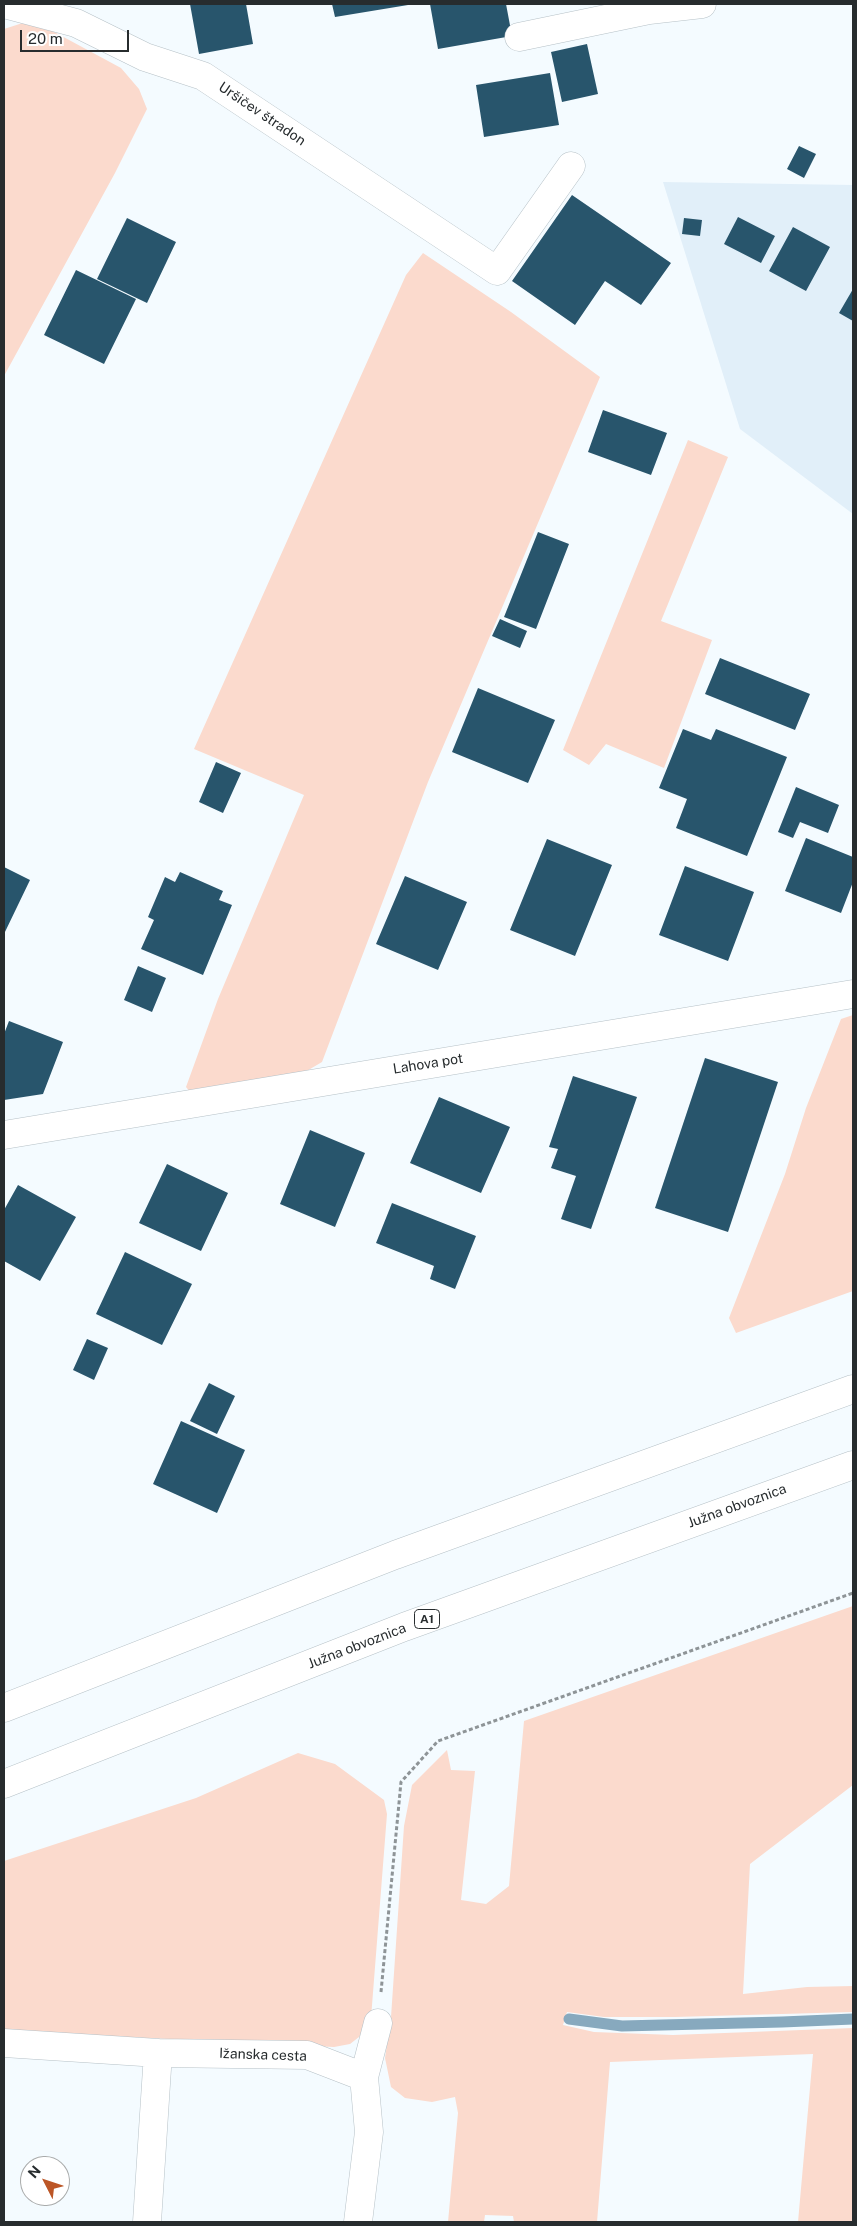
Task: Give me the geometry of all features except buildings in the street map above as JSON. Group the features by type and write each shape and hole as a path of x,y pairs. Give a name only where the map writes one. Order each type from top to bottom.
{"main road":[{"name":"Uršičev štradon","path":"4,4 76,14 145,58 203,76 497,271 571,166"},
{"path":"519,37 648,7 702,4"},
{"name":"Lahova pot","path":"4,1135 853,994"},
{"path":"4,1708 395,1555 853,1389"},
{"name":"Južna obvoznica","path":"4,1784 404,1627 853,1465"},
{"path":"358,2222 369,2132 364,2077 378,2023"},
{"name":"Ižanska cesta","path":"4,2045 158,2053 307,2055 364,2077"},
{"path":"147,2222 158,2053"}],"path":[{"path":"378,2023 401,1782 438,1741 853,1593"}],"shaded area":[{"path":"32,20 121,68 139,89 147,109 115,173 4,376 4,29"},
{"path":"663,182 853,185 853,514 740,429"},
{"path":"423,253 511,312 600,377 428,782 322,1062 305,1072 190,1092 186,1087 218,999 304,795 194,749 406,275"},
{"path":"688,440 728,457 661,621 712,640 664,768 606,744 589,765 563,750"},
{"path":"853,1015 853,1291 736,1333 729,1318 785,1174 806,1108 841,1019"},
{"path":"853,1606 853,1785 750,1864 743,1994 807,1987 853,1986 853,2012 604,2017 567,2012 563,2025 594,2032 673,2035 853,2028 853,2222 798,2222 813,2054 610,2062 597,2222 514,2222 513,2216 485,2215 484,2222 448,2222 458,2113 455,2097 432,2102 405,2098 391,2087 385,2058 391,2017 404,1826 412,1785 447,1750 451,1770 475,1771 461,1900 486,1904 509,1886 524,1721"},
{"path":"298,1753 335,1764 384,1800 387,1814 371,2018 359,2037 350,2044 334,2047 4,2031 4,1861 196,1798"}],"waterway":[{"path":"569,2019 622,2026 853,2019"}]}
